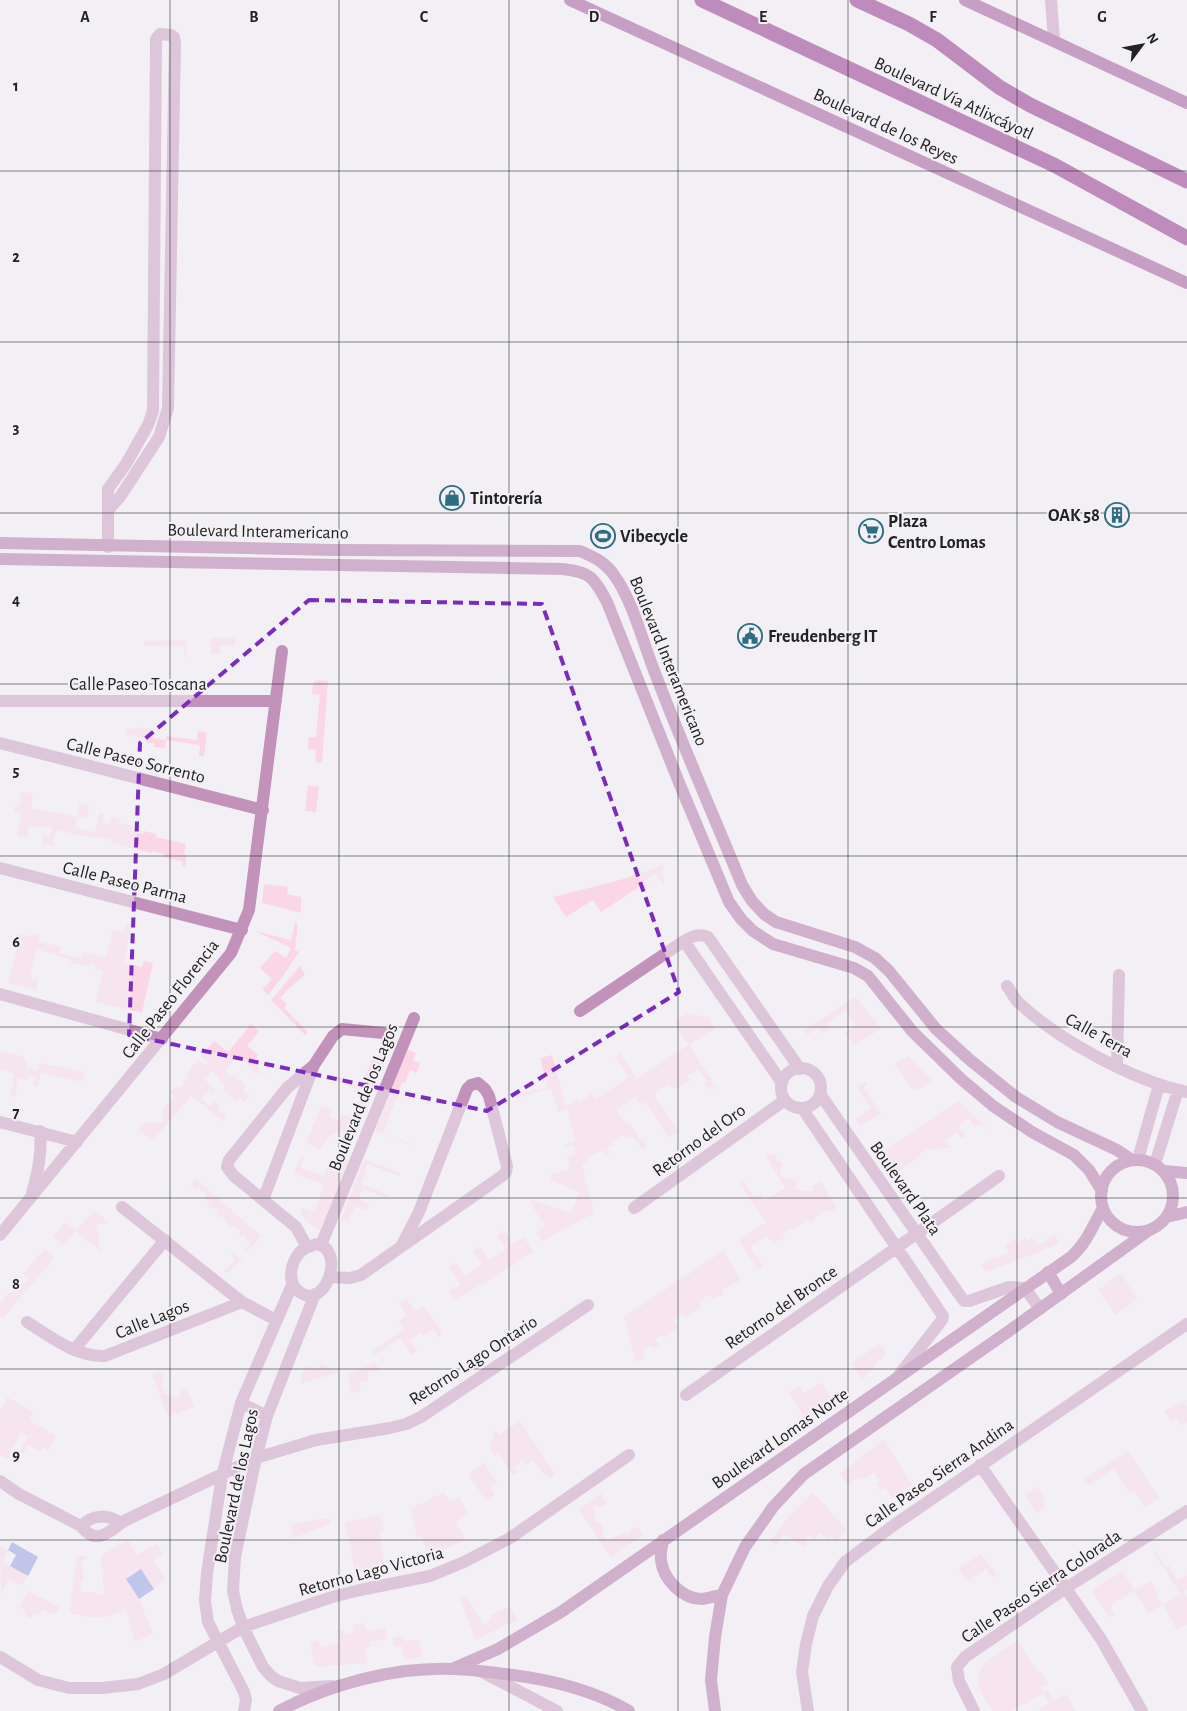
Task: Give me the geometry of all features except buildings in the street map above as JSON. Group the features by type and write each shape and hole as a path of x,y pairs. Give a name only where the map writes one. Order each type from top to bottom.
{"highway":[{"name":"Boulevard Vía Atlixcáyotl","path":"702,0 1054,165 1187,238"},
{"name":"Boulevard Vía Atlixcáyotl","path":"856,0 909,24 937,40 999,87 1030,105 1187,181"}],"main road":[{"name":"Boulevard de los Reyes","path":"570,0 1187,284"},
{"path":"965,0 1187,102"},
{"name":"Boulevard Interamericano","path":"0,543 108,546 580,551 597,558 615,576 630,608 655,674 735,868 752,901 764,914 776,922 855,947 875,958 889,971 936,1029 970,1060 1016,1096 1057,1122 1135,1160"},
{"name":"Boulevard Interamericano","path":"0,559 563,569 579,571 591,577 599,586 607,602 729,902 741,919 753,931 773,944 854,968 868,976 912,1031 960,1078 993,1106 1032,1132 1074,1155 1089,1170 1102,1191"},
{"path":"868,976 875,958"},
{"path":"715,1711 711,1680 715,1637 722,1595 745,1548 773,1507 804,1474 1159,1225 1168,1216 1172,1206 1174,1193 1171,1182 1160,1168 1147,1160 1121,1163 1112,1170 1105,1180 1102,1191 1103,1208 1116,1226 1137,1232 1148,1231"},
{"path":"1160,1168 1187,1173"},
{"name":"Boulevard Lomas Norte","path":"452,1668 498,1648 562,1612 1048,1272 1079,1250 1088,1238 1103,1208"},
{"path":"1168,1216 1187,1212"},
{"path":"1048,1272 1062,1294"},
{"path":"663,1540 661,1560 666,1575 675,1587 691,1597 702,1599 722,1595"},
{"path":"279,1711 336,1686 372,1677 452,1668 532,1677 574,1688 629,1711"}],"street":[{"path":"1051,0 1054,40"},
{"path":"108,510 120,497 159,437 168,408 175,43 171,35 165,34 160,34 156,39 152,415 126,464 108,489 108,510 108,546"},
{"path":"155,224 172,224"},
{"path":"152,415 166,419"},
{"name":"Calle Paseo Florencia","path":"0,1236 231,953 249,910 282,651"},
{"name":"Calle Paseo Toscana","path":"0,701 276,701"},
{"name":"Calle Paseo Sorrento","path":"0,743 263,810"},
{"name":"Calle Paseo Parma","path":"0,868 242,930"},
{"path":"580,1012 684,941 701,934 708,937 800,1069"},
{"path":"684,941 782,1083"},
{"path":"1117,1066 1119,975"},
{"name":"Calle Terra","path":"1007,986 1017,1001 1058,1034 1117,1066 1160,1085 1183,1091"},
{"path":"0,994 162,1039"},
{"name":"Boulevard de los Lagos","path":"321,1245 414,1018"},
{"path":"263,1200 314,1065 337,1032 342,1029 383,1033"},
{"path":"307,1247 296,1227 234,1176 227,1167 229,1160 287,1088 314,1065"},
{"path":"800,1069 806,1069 816,1076 820,1082 820,1094 816,1101 810,1106 802,1108 790,1105 781,1092 782,1083 786,1076 792,1070 800,1069"},
{"path":"330,1277 357,1277 401,1247 506,1172 507,1166 489,1096 485,1088 478,1083 467,1089 418,1212 401,1247"},
{"path":"1135,1160 1160,1085"},
{"path":"1160,1168 1183,1091"},
{"name":"Boulevard Plata","path":"820,1094 964,1301 1009,1287 1025,1288"},
{"name":"Retorno del Oro","path":"634,1208 785,1100"},
{"path":"802,1108 943,1316 942,1320 897,1378"},
{"path":"0,1122 77,1142"},
{"path":"31,1198 40,1164 40,1131"},
{"name":"Retorno del Bronce","path":"686,1395 999,1176"},
{"path":"122,1207 242,1302 276,1320"},
{"name":"Calle Lagos","path":"74,1350 165,1240"},
{"path":"244,1711 246,1700 244,1692 208,1622 205,1601 207,1573 222,1476 241,1403 292,1285 292,1266 300,1251 317,1244 321,1245 331,1259 330,1277 323,1289 308,1296 302,1294 292,1285"},
{"path":"1025,1288 1040,1309"},
{"name":"Boulevard de los Lagos","path":"315,1294 267,1416 235,1557 233,1591 243,1628 263,1667 271,1676 290,1686 308,1688 336,1686"},
{"name":"Calle Lagos","path":"26,1322 74,1350 97,1356 105,1356 242,1302"},
{"name":"Retorno Lago Ontario","path":"81,1526 85,1532 94,1536 102,1536 111,1532 121,1523 256,1458 316,1440 406,1424 421,1418 588,1305"},
{"name":"Calle Paseo Sierra Andina","path":"808,1711 802,1672 806,1644 814,1616 833,1578 845,1562 894,1524 1187,1324"},
{"path":"241,1403 267,1416"},
{"name":"Retorno Lago Victoria","path":"0,1657 38,1680 69,1688 102,1688 138,1684 164,1674 243,1628 332,1597 430,1576 464,1562 510,1538 629,1455"},
{"path":"980,1465 1101,1638 1142,1711"},
{"path":"0,1481 19,1494 81,1526 88,1519 97,1516 114,1519 121,1523"},
{"name":"Calle Paseo Sierra Colorada","path":"974,1711 959,1681 958,1667 965,1657 1066,1588 1187,1511"},
{"path":"482,1672 557,1711"}],"highlighted area":[{"path":"309,600 542,604 679,992 487,1111 129,1035 140,743"}],"shaded area":[{"path":"211,638 235,638 235,646 220,646 220,654 211,654"},
{"path":"186,640 186,657 184,657 184,646 144,646 144,641"},
{"path":"318,680 328,681 322,763 315,762 316,750 308,749 309,737 316,737 320,695 312,694 313,683"},
{"path":"137,727 154,729 152,738 166,740 165,748 154,747 154,743 146,742 146,738 125,735 126,728 137,729"},
{"path":"198,731 207,733 204,756 199,756 200,745 166,740 166,736 197,740"},
{"path":"308,785 319,787 316,812 305,811"},
{"path":"21,792 33,793 31,808 77,817 75,828 95,832 99,813 104,814 103,823 109,824 111,817 120,819 119,823 133,826 132,832 143,834 144,831 156,834 156,837 186,844 184,854 187,855 185,867 182,866 183,862 163,857 164,854 152,851 151,853 111,843 112,840 98,836 97,839 56,830 53,846 42,844 43,836 50,837 52,827 46,826 45,828 29,825 27,838 17,836 21,813 14,812 15,807 19,807"},
{"path":"79,804 89,805 87,819 77,817"},
{"path":"664,865 662,877 664,877 664,887 655,874 645,881 649,888 645,891 641,886 601,912 593,900 566,917 553,897 620,880"},
{"path":"264,884 288,887 287,894 301,897 301,913 262,903"},
{"path":"126,923 132,924 124,963 142,967 144,961 153,963 142,1013 96,1002 103,971 95,969 95,965 70,963 71,960 37,949 30,978 38,980 36,990 8,983 18,943 16,942 17,934 31,937 32,934 39,935 38,941 61,947 59,953 81,959 83,952 106,957 113,929 123,932"},
{"path":"295,923 298,924 295,950 299,952 268,995 262,989 272,979 260,968 275,951 286,958 291,948 255,931 291,940"},
{"path":"300,966 305,975 280,998 287,1004 284,1008 308,1032 305,1035 271,1000"},
{"path":"855,997 882,1028 854,1046 845,1033 855,1026 846,1011 827,1024 829,1029 823,1033 819,1028 807,1035 804,1030"},
{"path":"687,1013 708,1017 715,1029 689,1045 717,1088 714,1089 713,1086 707,1089 704,1083 707,1081 698,1069 687,1076 690,1080 673,1090 669,1084 654,1094 679,1133 668,1137 646,1102 640,1105 635,1097 617,1110 626,1124 629,1122 640,1140 643,1139 647,1147 642,1149 632,1136 626,1139 623,1135 612,1141 614,1145 608,1148 610,1154 606,1155 603,1150 587,1157 588,1163 582,1165 594,1213 542,1241 536,1232 545,1226 531,1204 531,1199 571,1213 579,1192 550,1180 551,1175 570,1169 567,1157 576,1154 573,1145 565,1147 564,1145 575,1141 567,1110 558,1112 551,1088 518,1098 517,1095 548,1087 540,1058 552,1055 566,1106 577,1099 580,1102 592,1093 596,1099 629,1077 615,1057 620,1053 637,1079 688,1045 674,1022"},
{"path":"251,1024 259,1031 247,1046 258,1055 253,1062 259,1067 258,1070 267,1077 257,1071 255,1073 247,1066 248,1064 237,1056 225,1072 231,1077 233,1075 247,1086 243,1090 250,1096 245,1102 240,1098 237,1101 222,1089 225,1086 218,1080 220,1077 212,1071 205,1080 215,1090 213,1092 209,1090 201,1099 210,1106 215,1101 220,1105 217,1109 227,1117 223,1121 191,1096 152,1141 138,1129 143,1123 164,1122 161,1112 175,1096 170,1093 176,1086 180,1088 189,1077 186,1074 198,1060 206,1066 209,1062 201,1056 214,1041 228,1052"},
{"path":"407,1049 416,1053 413,1060 420,1063 416,1073 410,1070 405,1083 402,1083 383,1133 412,1146 375,1131"},
{"path":"0,1051 25,1057 27,1060 26,1068 38,1071 40,1063 85,1072 82,1082 41,1073 38,1087 33,1086 35,1078 28,1076 27,1080 19,1078 15,1097 10,1096 15,1074 4,1069 0,1071"},
{"path":"385,1056 348,1147 334,1141 345,1138 343,1131 329,1137 321,1150 306,1143 321,1106 332,1110 330,1117 339,1121 342,1114 352,1118 363,1091 332,1079 332,1075 362,1086 372,1060"},
{"path":"908,1056 933,1080 914,1092 895,1064"},
{"path":"866,1081 868,1085 864,1088 881,1114 860,1126 855,1119 871,1108 857,1087"},
{"path":"958,1101 990,1130 980,1124 975,1127 969,1119 958,1126 966,1137 962,1139 957,1133 945,1140 951,1148 930,1148 919,1155 920,1157 895,1173 881,1153"},
{"path":"766,1153 777,1155 776,1161 782,1162 780,1177 797,1180 796,1190 813,1191 814,1185 820,1181 837,1208 830,1212 827,1209 810,1223 808,1219 792,1230 790,1228 783,1233 785,1237 773,1244 767,1236 750,1246 763,1266 758,1270 739,1240 766,1222 739,1184 744,1181 754,1197 760,1194 765,1200 785,1188"},
{"path":"301,1155 304,1157 300,1167 324,1177 328,1166 333,1167 337,1156 348,1160 323,1227 319,1231 300,1215 302,1208 314,1212 324,1185 294,1173"},
{"path":"364,1159 400,1173 399,1176 368,1164 361,1184 389,1195 388,1198 363,1189 359,1199 369,1204 367,1211 355,1206 348,1222 341,1220"},
{"path":"196,1179 261,1236 246,1254 244,1249 251,1245 243,1235 239,1237 241,1230 234,1226 231,1228 221,1216 217,1217 219,1211 212,1207 207,1207 210,1204 204,1197 207,1195 199,1188 196,1190 191,1185"},
{"path":"94,1210 110,1223 96,1224 101,1252 76,1231"},
{"path":"66,1222 76,1231 64,1246 53,1237"},
{"path":"504,1231 512,1244 524,1237 533,1252 455,1301 449,1292 460,1284 449,1267 456,1263 465,1276 482,1265 473,1251 480,1247 488,1260 506,1250 497,1236"},
{"path":"1055,1235 1060,1243 1057,1245 986,1272 981,1265 1008,1252 1005,1245 1014,1239 1017,1243 1025,1237 1027,1241 1032,1237 1038,1245"},
{"path":"45,1249 55,1257 3,1318 0,1316 0,1303 10,1291 12,1293 16,1288 19,1290 29,1278 23,1273"},
{"path":"723,1251 741,1280 722,1290 724,1293 714,1300 710,1294 699,1302 701,1307 685,1317 682,1313 673,1319 678,1328 664,1337 662,1335 655,1339 659,1346 655,1348 650,1345 644,1350 644,1358 636,1363 624,1317"},
{"path":"234,1253 239,1258 245,1255 228,1274 224,1271 235,1260 231,1255"},
{"path":"1121,1273 1137,1298 1116,1315 1098,1290"},
{"path":"406,1298 415,1311 424,1306 444,1334 439,1337 433,1329 423,1336 420,1333 410,1340 417,1351 411,1355 400,1338 374,1356 373,1351 404,1329 399,1321 407,1315 399,1303"},
{"path":"880,1344 886,1353 862,1380 851,1363"},
{"path":"375,1363 380,1370 367,1373 368,1380 359,1382 361,1392 351,1393 348,1374"},
{"path":"320,1364 338,1371 338,1373 300,1383 305,1366 318,1369"},
{"path":"159,1371 161,1374 164,1372 165,1374 161,1385 165,1394 180,1398 181,1390 186,1388 195,1407 168,1417 152,1375"},
{"path":"821,1382 833,1401 805,1419 789,1392 799,1386 804,1393"},
{"path":"7,1397 33,1412 29,1420 56,1436 48,1451 43,1448 40,1452 28,1445 23,1454 19,1452 28,1436 21,1432 8,1459 0,1455 0,1412"},
{"path":"1184,1401 1187,1407 1187,1422 1182,1426 1176,1418 1171,1421 1164,1411"},
{"path":"520,1421 555,1474 549,1479 533,1460 526,1465 523,1460 514,1467 518,1473 514,1476 499,1453 494,1456 490,1449 495,1430 499,1435"},
{"path":"885,1440 912,1485 892,1498 885,1488 880,1490 876,1484 880,1481 874,1473 862,1480 860,1477 848,1485 840,1474 881,1441"},
{"path":"1128,1451 1159,1498 1145,1507 1135,1491 1130,1494 1113,1469 1087,1486 1083,1480"},
{"path":"484,1463 497,1482 490,1487 495,1495 486,1501 468,1474"},
{"path":"1038,1487 1045,1499 1042,1501 1046,1507 1036,1513 1025,1495"},
{"path":"444,1492 450,1502 459,1497 468,1514 456,1522 466,1540 428,1557 422,1536 417,1537 410,1509"},
{"path":"813,1492 847,1530 837,1541 830,1535 828,1539 820,1533 814,1539 809,1535 804,1541 808,1544 806,1548 785,1534 776,1545 770,1541 791,1514"},
{"path":"601,1493 607,1504 601,1507 595,1506 594,1521 599,1522 604,1530 601,1532 607,1541 624,1532 629,1535 630,1530 637,1526 643,1535 611,1557 579,1509"},
{"path":"380,1515 384,1530 380,1531 384,1565 355,1571 345,1522"},
{"path":"330,1518 331,1524 293,1538 291,1524"},
{"path":"128,1540 137,1555 157,1544 163,1554 154,1560 165,1579 154,1589 141,1569 126,1579 139,1599 153,1634 134,1642 126,1608 112,1615 99,1618 69,1613 77,1557 88,1556 81,1564 84,1579 80,1583 82,1592 96,1592 96,1595 104,1594 101,1555"},
{"path":"0,1545 8,1550 2,1562 28,1576 21,1586 9,1579 1,1594"},
{"path":"1156,1551 1166,1567 1169,1565 1177,1580 1187,1575 1187,1590 1184,1592 1187,1597 1187,1625 1177,1630 1163,1605 1148,1613 1134,1591 1110,1606 1115,1615 1110,1618 1094,1594 1096,1587 1122,1570 1134,1590 1151,1581 1158,1594 1156,1596 1162,1605 1180,1594 1154,1553"},
{"path":"981,1554 997,1574 992,1577 986,1569 967,1582 958,1569"},
{"path":"28,1591 60,1607 54,1615 43,1609 41,1613 34,1614 30,1619 25,1616 27,1612 19,1607"},
{"path":"466,1596 484,1626 491,1620 490,1616 509,1606 517,1620 475,1640 460,1599"},
{"path":"364,1623 366,1631 385,1628 387,1639 370,1642 370,1647 365,1648 367,1663 315,1667 310,1642 318,1640 321,1647 340,1642 337,1630 343,1629 346,1635 354,1632 353,1625"},
{"path":"404,1636 405,1640 418,1640 418,1638 423,1656 404,1660 402,1646 394,1646 393,1638"},
{"path":"1018,1641 1038,1673 1041,1672 1048,1683 1041,1688 1043,1692 1048,1690 1054,1700 1066,1694 1076,1711 1041,1711 1039,1709 1049,1703 1043,1693 1012,1711 992,1711 979,1687 980,1671 989,1659"}],"water":[{"path":"12,1542 38,1557 28,1576 10,1566 16,1555 8,1550"},
{"path":"141,1569 154,1589 139,1599 126,1579"}],"place":[{"name":"Tintorería","path":"452,498"},
{"name":"OAK 58","path":"1117,515"},
{"name":"Plaza Centro Lomas","path":"871,531"},
{"name":"Vibecycle","path":"603,536"},
{"name":"Freudenberg IT","path":"750,636"}]}
